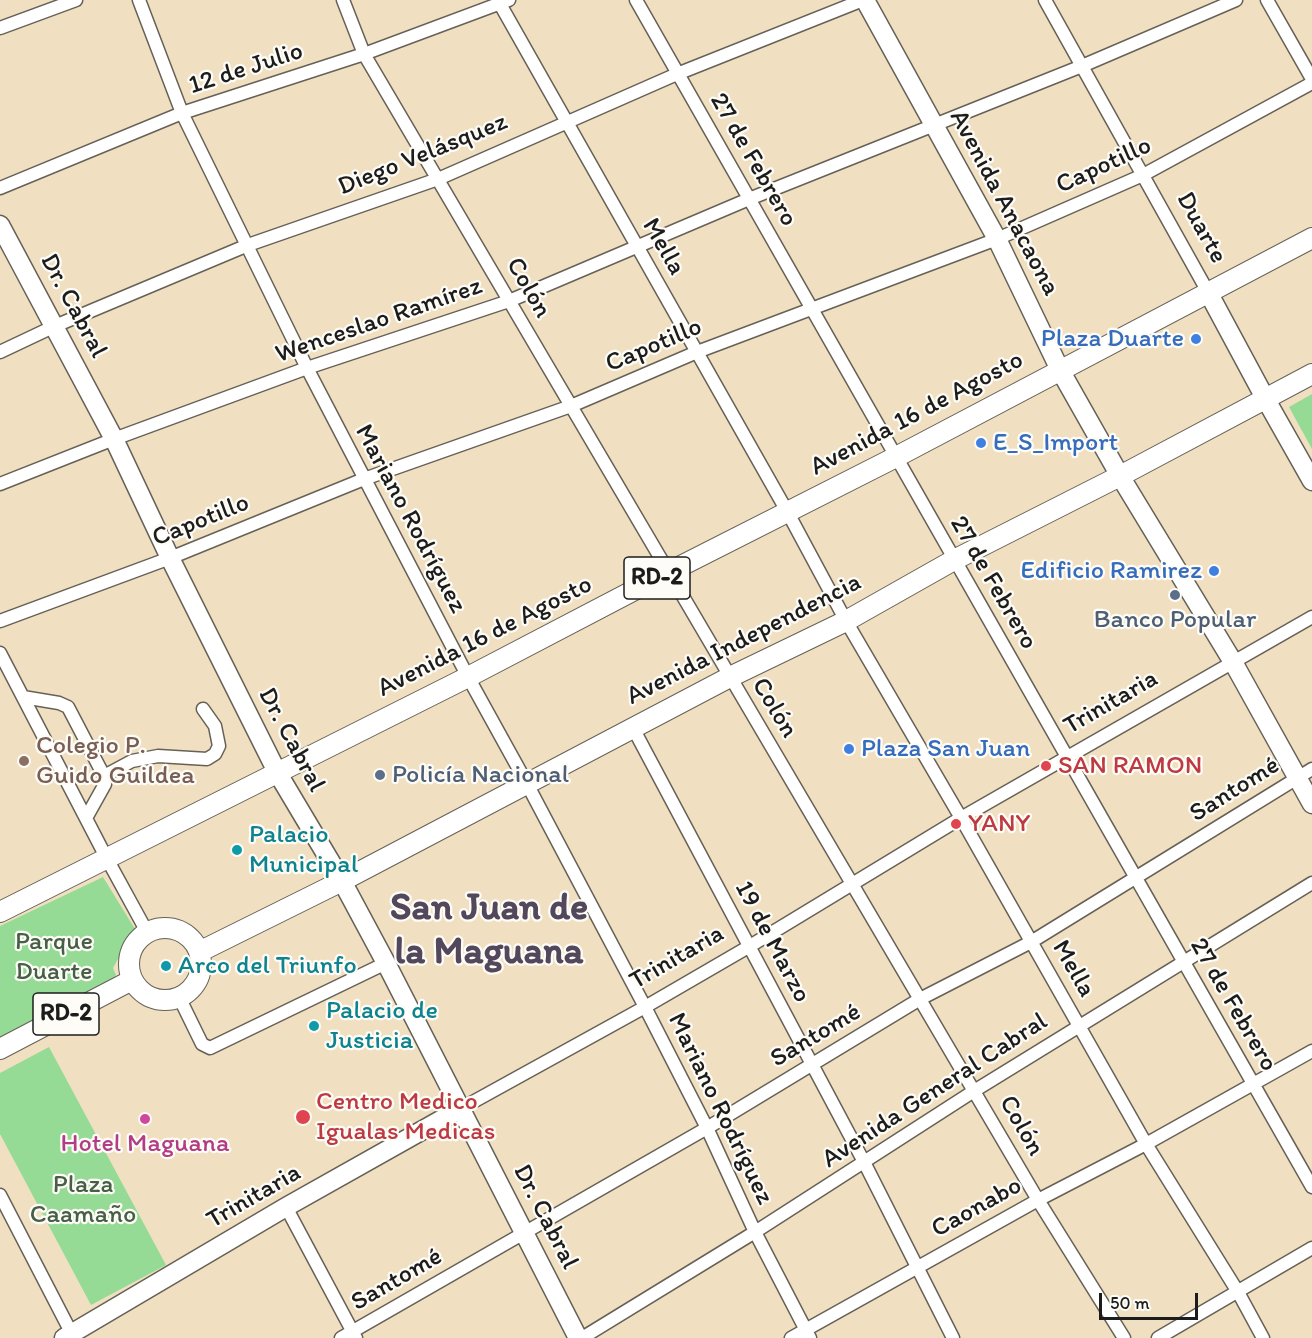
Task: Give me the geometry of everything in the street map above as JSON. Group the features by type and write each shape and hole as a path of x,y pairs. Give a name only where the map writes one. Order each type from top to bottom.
{"main road":[{"name":"Avenida 16 de Agosto","path":"0,912 788,513 1312,238"},
{"name":"Avenida Independencia","path":"199,952 342,881 526,782 730,677 846,621 954,560 1120,476 1312,374"},
{"path":"147,932 159,927 184,932 199,952 200,973 195,983 179,997"},
{"name":"RD-2","path":"147,932 132,948 128,970 132,980 147,996 168,1000 179,997"},
{"name":"RD-2","path":"0,1049 132,980"}],"street":[{"path":"0,28 76,0"},
{"name":"Mariano Rodríguez","path":"138,0 182,113 307,368 468,677 645,1006 707,1128 755,1232 808,1334"},
{"name":"Colón","path":"343,0 364,54 1038,1200 1124,1338"},
{"name":"27 de Febrero","path":"636,0 1312,1188"},
{"name":"Diego Velásquez","path":"0,352 55,326 248,245 438,179 677,74 864,0"},
{"name":"Avenida Anacaona","path":"864,0 998,238 1060,370 1120,476 1233,662 1305,774 1312,804"},
{"name":"Duarte","path":"1045,0 1312,481"},
{"name":"Wenceslao Ramírez","path":"0,484 114,439 307,368 509,301 749,199 1082,66 1236,0"},
{"path":"1267,0 1312,81"},
{"name":"12 de Julio","path":"0,188 182,113 364,54 504,2"},
{"name":"Mella","path":"504,2 566,121 788,513 846,621 1146,1144 1238,1292 1263,1338"},
{"name":"Capotillo","path":"0,621 170,558 364,479 571,406 697,352 998,238 1143,175 1312,81"},
{"name":"Dr. Cabral","path":"0,225 114,439 170,558 277,772 342,881 386,963 580,1338"},
{"name":"Trinitaria","path":"70,1336 286,1207 750,946 961,818 1312,617"},
{"path":"0,653 147,932"},
{"path":"23,697 59,703 68,707 104,776 105,784 86,818"},
{"path":"104,776 132,761 158,756 207,759 215,754 219,746 215,726 203,709"},
{"name":"19 de Marzo","path":"633,728 864,1162 953,1338"},
{"name":"Santomé","path":"350,1336 524,1232 707,1128 920,999 1031,942 1305,774"},
{"name":"Avenida General Cabral","path":"580,1338 755,1232 974,1091 1312,883"},
{"path":"179,997 202,1044 210,1048 386,963"},
{"name":"Caonabo","path":"791,1338 808,1334 917,1267 1146,1144 1312,1051"},
{"path":"0,1195 70,1336"},
{"path":"286,1207 350,1336"},
{"path":"1158,1338 1312,1248"}],"green space":[{"path":"1312,394 1312,449 1289,407"},
{"name":"Parque Duarte","path":"103,877 135,929 113,968 116,975 105,989 0,1042 0,926"},
{"name":"Plaza Caamaño","path":"49,1047 166,1265 91,1305 0,1134 0,1073"}],"place":[{"name":"Plaza Duarte","path":"1196,339"},
{"name":"E_S_Import","path":"981,443"},
{"name":"Edificio Ramirez","path":"1214,571"},
{"name":"Banco Popular","path":"1175,595"},
{"name":"Plaza San Juan","path":"849,749"},
{"name":"Colegio P. Guido Guildea","path":"24,761"},
{"name":"SAN RAMON","path":"1046,766"},
{"name":"Policía Nacional","path":"380,775"},
{"name":"YANY","path":"956,824"},
{"name":"Palacio Municipal","path":"237,850"},
{"name":"Arco del Triunfo","path":"166,966"},
{"name":"Palacio de Justicia","path":"314,1026"},
{"name":"Centro Medico Igualas Medicas","path":"303,1117"},
{"name":"Hotel Maguana","path":"145,1119"}],"district":[{"name":"San Juan de la Maguana","path":"489,931"}]}
